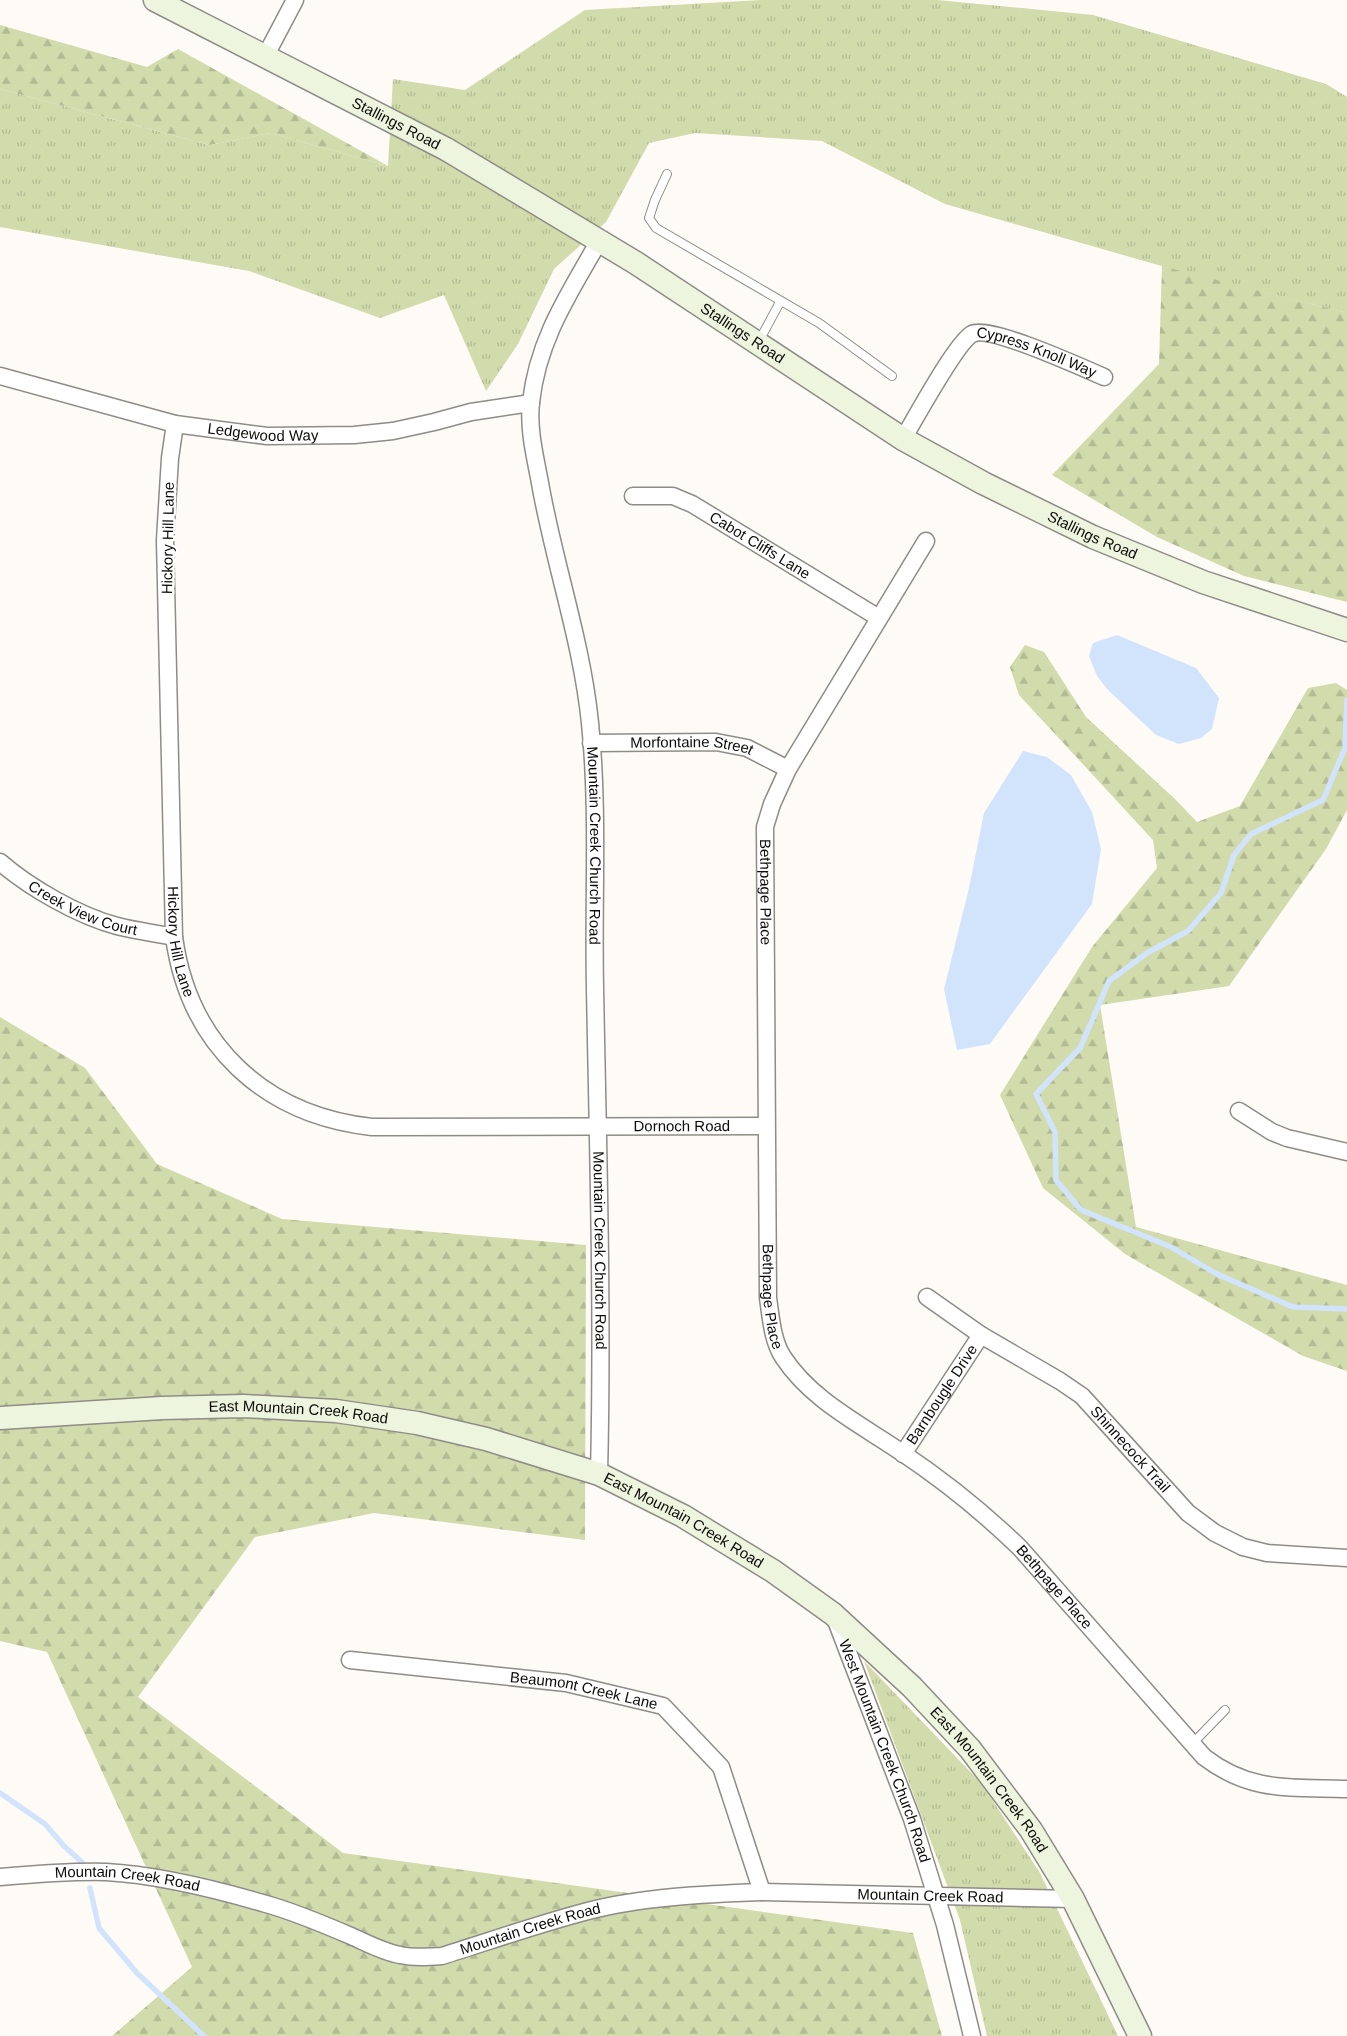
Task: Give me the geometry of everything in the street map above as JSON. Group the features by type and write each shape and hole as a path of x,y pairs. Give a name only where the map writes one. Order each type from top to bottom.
{"main road":[{"name":"Stallings Road","path":"155,0 446,148 636,262 903,439 983,483 1093,537 1203,582 1347,630"},
{"name":"East Mountain Creek Road","path":"0,1418 162,1408 244,1406 336,1411 417,1423 486,1439 599,1474 683,1516 773,1571 833,1614 912,1687 970,1749 1031,1830 1073,1899 1140,2036"}],"street":[{"path":"266,55 295,0"},
{"name":"Mountain Creek Church Road","path":"599,241 551,326 538,362 531,403 531,434 542,496 586,691 594,786 601,1397 599,1474"},
{"name":"Cypress Knoll Way","path":"903,439 959,347 974,334 982,332 1000,336 1104,377"},
{"name":"Ledgewood Way","path":"0,376 175,424 267,436 354,435 393,431 471,412 531,403"},
{"name":"Hickory Hill Lane","path":"175,424 170,458 165,540 174,937 184,984 205,1029 220,1050 257,1086 279,1100 302,1111 352,1125 372,1128 597,1127"},
{"name":"Cabot Cliffs Lane","path":"633,496 673,496 692,504 879,618"},
{"name":"Bethpage Place","path":"926,541 788,769 772,804 765,827 768,1298 772,1328 782,1356 814,1394 903,1454 998,1527 1020,1548 1204,1758 1221,1770 1239,1779 1266,1786 1347,1789"},
{"name":"Morfontaine Street","path":"591,744 716,742 747,748 788,769"},
{"name":"Creek View Court","path":"0,862 14,874 47,895 116,926 174,937"},
{"path":"1240,1110 1272,1132 1287,1138 1347,1152"},
{"name":"Dornoch Road","path":"597,1127 766,1126"},
{"name":"Shinnecock Trail","path":"927,1297 980,1335 1060,1380 1082,1396 1188,1513 1215,1533 1243,1547 1267,1553 1347,1558"},
{"name":"Barnbougle Drive","path":"903,1454 980,1335"},
{"name":"West Mountain Creek Church Road","path":"833,1614 912,1820 945,1925 972,2036"},
{"name":"Beaumont Creek Lane","path":"350,1660 566,1683 663,1706 722,1767 762,1892"},
{"name":"Mountain Creek Road","path":"0,1877 71,1872 108,1872 208,1888 267,1904 401,1956 420,1958 442,1956 588,1911 618,1905 718,1894 762,1892 1073,1899"}],"lane":[{"path":"667,174 649,218 656,228 818,323 892,376"},
{"path":"758,343 780,302"},
{"path":"1191,1745 1225,1710"}],"green space":[{"path":"761,0 937,0 1093,15 1326,84 1347,97 1347,313 1186,273 945,204 822,141 695,133 649,143 606,222 554,269 518,344 486,391 444,295 380,318 249,271 0,227 0,89 209,145 271,133 388,166 393,79 465,90 585,10"},
{"path":"0,25 147,67 178,49 388,166 271,133 209,145 0,89"},
{"path":"1162,266 1347,313 1347,602 1244,576 1157,537 1052,475 1159,364"},
{"path":"1025,645 1044,652 1086,717 1176,800 1197,822 1240,806 1308,688 1336,683 1347,690 1347,810 1326,849 1229,986 1100,1005 1136,1227 1347,1285 1347,1371 1303,1356 1125,1254 1043,1188 1000,1095 1092,947 1157,868 1153,840 1019,695 1010,667"},
{"path":"0,1017 85,1068 157,1164 282,1219 586,1245 585,1540 374,1513 255,1537 138,1697 343,1853 913,1933 942,2036 112,2036 192,1967 47,1652 0,1641"},
{"path":"864,1661 982,1784 1040,1873 1118,2036 987,2036 960,1920"}],"water":[{"path":"1117,635 1196,668 1219,698 1212,729 1201,738 1179,744 1156,735 1107,689 1097,676 1089,656 1093,643"},
{"path":"1023,751 1047,757 1071,775 1092,812 1101,849 1092,904 990,1044 957,1050 944,989 969,888 984,813"}],"waterway":[{"path":"1347,700 1345,748 1323,800 1251,834 1234,855 1221,893 1188,931 1147,953 1109,981 1080,1048 1036,1094 1055,1132 1056,1180 1081,1210 1171,1247 1217,1274 1293,1307 1347,1309"},
{"path":"0,1793 45,1824 64,1846 85,1865"},
{"path":"90,1888 99,1928 137,1973 204,2036"}]}
